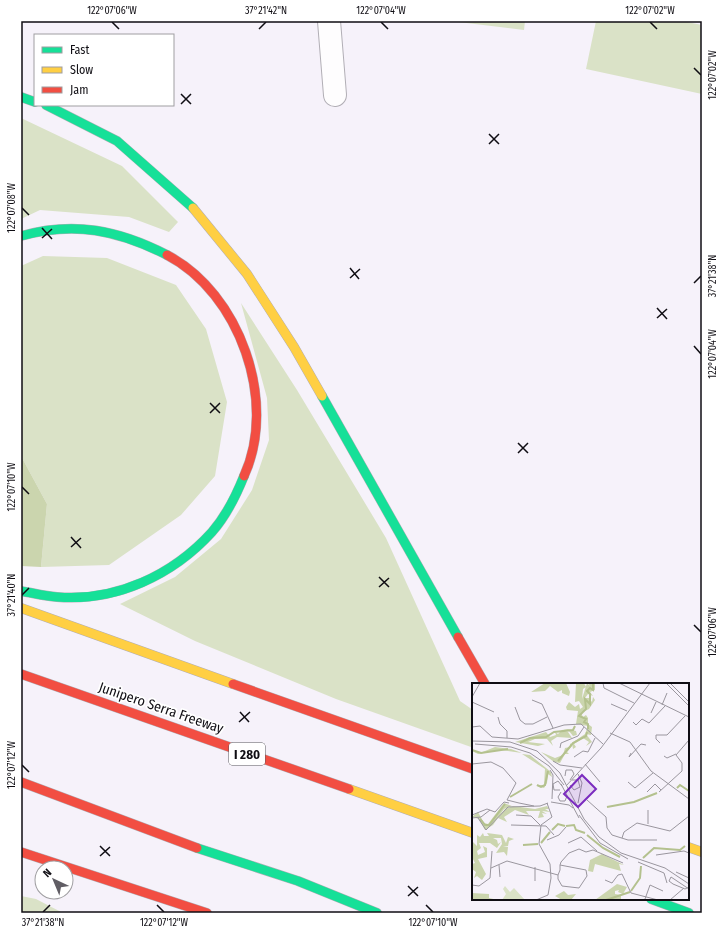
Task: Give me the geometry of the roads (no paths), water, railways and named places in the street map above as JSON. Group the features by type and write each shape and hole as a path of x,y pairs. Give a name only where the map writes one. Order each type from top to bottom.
{"highway":[{"path":"21,97 34,102"},
{"path":"48,106 117,141 191,206 242,268 294,347 484,683"},
{"path":"21,236 35,232 69,228 101,230 129,237 155,248 180,263 200,280 219,300 235,325 246,351 253,379 256,410 255,439 249,468 235,500 217,527 196,550 170,569 142,584 112,594 81,598 55,597 21,592"},
{"path":"21,608 472,769"},
{"name":"Junipero Serra Freeway","path":"21,674 472,833"},
{"path":"21,782 195,847 298,881 377,913"},
{"path":"689,847 702,852"},
{"path":"21,852 207,913"},
{"path":"34,856 43,860"},
{"path":"74,873 131,898"},
{"path":"654,900 689,913"}],"street":[{"path":"329,21 335,95"}]}
